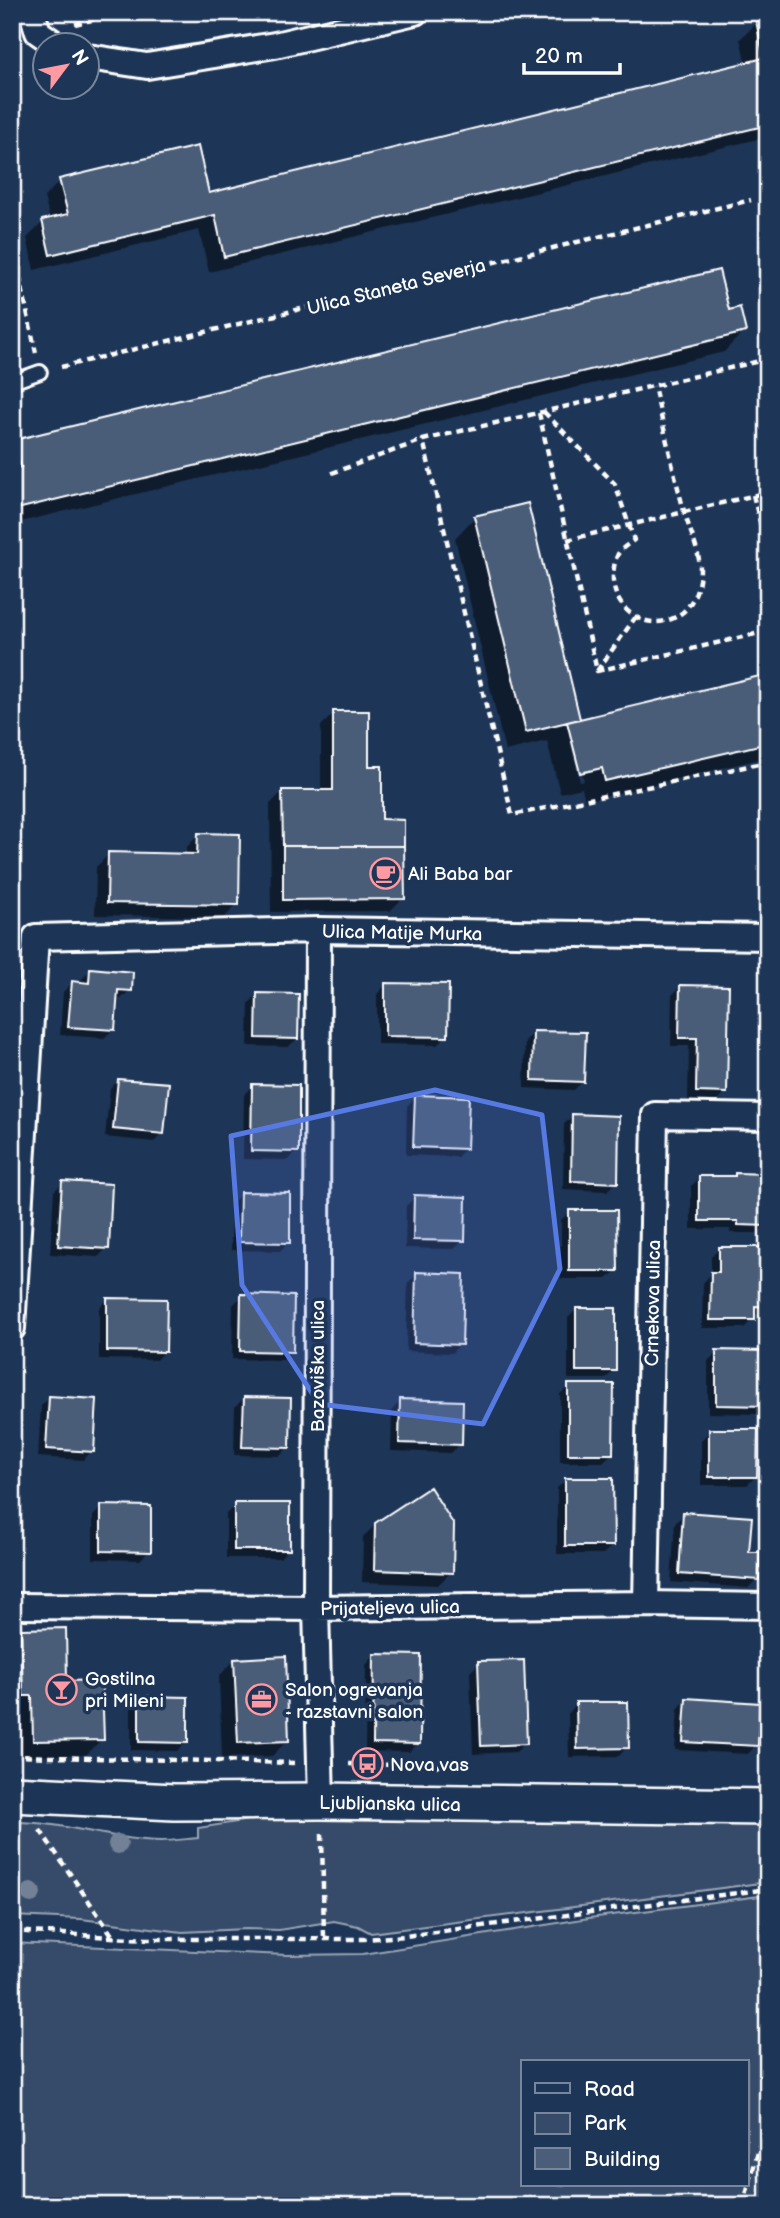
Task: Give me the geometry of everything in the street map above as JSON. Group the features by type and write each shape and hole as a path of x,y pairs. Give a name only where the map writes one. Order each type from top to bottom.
{"street":[{"path":"32,12 38,32"},
{"path":"102,59 147,66 275,45 415,12"},
{"name":"Ulica Matije Murka","path":"12,1328 36,937 318,930 768,937"},
{"name":"Bazoviška ulica","path":"318,930 316,1608 321,1801"},
{"name":"Crnekova ulica","path":"646,1604 655,1115 768,1117"},
{"name":"Prijateljeva ulica","path":"12,1606 768,1606"},
{"name":"Ljubljanska ulica","path":"12,1794 174,1802 321,1801 768,1807"}],"lane":[{"path":"12,382 40,372"}],"path":[{"name":"Ulica Staneta Severja","path":"40,372 751,200"},
{"path":"12,241 40,372"},
{"path":"332,473 423,440 768,359"},
{"path":"542,412 615,484 634,540 620,551 614,565 612,585 619,603 635,618 646,622 663,621 681,613 693,601 700,565 684,512 654,386"},
{"path":"542,412 597,671"},
{"path":"423,440 512,815 768,762"},
{"path":"568,540 768,492"},
{"path":"753,495 768,553"},
{"path":"597,671 635,618"},
{"path":"597,671 768,631"},
{"path":"12,654 20,654"},
{"path":"12,1756 450,1766"},
{"path":"321,1801 324,1938"},
{"path":"33,1821 113,1936"},
{"path":"12,1931 146,1939 364,1939 768,1889"},
{"path":"743,2206 768,2116"}],"highlighted area":[{"path":"435,1090 542,1115 560,1269 483,1424 319,1404 242,1285 231,1136"}],"green space":[{"path":"282,1815 768,1823 768,1882 371,1933 358,1926 334,1921 279,1930 182,1932 81,1919 12,1916 12,1822 49,1824 141,1840 165,1841 198,1838 198,1828"},
{"path":"768,1895 768,2206 12,2206 12,1943 287,1955 363,1954 589,1918"}],"building":[{"path":"768,18 768,125 224,257 215,215 50,255 42,220 68,214 59,179 198,146 209,193 764,58 756,21"},
{"path":"719,270 729,310 740,307 746,332 13,510 12,469 21,467 14,440"},
{"path":"528,503 580,719 526,732 474,516"},
{"path":"768,674 768,743 605,781 602,768 580,773 567,722"},
{"path":"333,711 369,711 369,766 382,766 382,819 404,820 404,846 283,846 282,790 333,790"},
{"path":"198,833 240,834 239,905 107,903 108,852 197,854"},
{"path":"283,846 404,846 405,899 283,900"},
{"path":"90,968 133,972 132,991 118,990 115,1030 68,1027 72,981 89,983"},
{"path":"385,983 449,984 448,1037 385,1036"},
{"path":"680,985 729,986 727,1093 696,1092 697,1038 679,1038"},
{"path":"257,993 299,994 298,1039 256,1038"},
{"path":"533,1031 586,1032 584,1082 532,1080"},
{"path":"118,1079 169,1083 164,1134 113,1129"},
{"path":"252,1084 299,1085 299,1152 251,1151"},
{"path":"415,1095 469,1097 467,1149 413,1147"},
{"path":"572,1114 619,1116 618,1183 571,1181"},
{"path":"735,1173 768,1174 768,1226 738,1225 738,1221 699,1221 699,1176 735,1176"},
{"path":"62,1181 112,1184 109,1249 58,1246"},
{"path":"240,1192 290,1193 290,1243 239,1242"},
{"path":"414,1195 466,1197 465,1241 413,1240"},
{"path":"569,1210 617,1210 618,1271 569,1271"},
{"path":"719,1247 768,1247 768,1307 755,1306 755,1320 710,1320 711,1272 719,1272"},
{"path":"416,1272 464,1274 462,1345 414,1343"},
{"path":"241,1294 294,1296 293,1352 240,1351"},
{"path":"107,1298 167,1299 166,1352 107,1351"},
{"path":"576,1308 616,1308 616,1371 576,1371"},
{"path":"716,1350 768,1351 768,1406 716,1405"},
{"path":"568,1384 614,1384 613,1454 568,1454"},
{"path":"49,1396 97,1399 94,1452 46,1449"},
{"path":"244,1397 291,1398 290,1448 242,1447"},
{"path":"400,1399 463,1401 462,1445 399,1443"},
{"path":"709,1429 758,1429 757,1477 709,1477"},
{"path":"565,1478 613,1478 614,1546 565,1546"},
{"path":"430,1487 454,1525 453,1573 374,1570 375,1523"},
{"path":"234,1503 290,1503 290,1550 234,1550"},
{"path":"101,1505 151,1506 151,1552 101,1551"},
{"path":"683,1512 752,1517 749,1552 760,1552 759,1580 679,1574"},
{"name":"Gostilna pri Mileni","path":"66,1628 67,1681 102,1680 104,1740 33,1741 32,1696 23,1696 21,1629"},
{"path":"374,1654 421,1655 420,1744 373,1743"},
{"name":"Salon ogrevanja - razstavni salon","path":"286,1656 289,1741 238,1743 234,1659"},
{"path":"524,1660 527,1744 481,1746 478,1661"},
{"path":"139,1696 188,1697 188,1743 139,1742"},
{"path":"686,1698 760,1703 758,1746 683,1742"},
{"path":"576,1702 628,1702 629,1748 577,1749"}],"place":[{"name":"Ali Baba bar","path":"385,873"},
{"name":"Gostilna pri Mileni","path":"62,1689"},
{"name":"Salon ogrevanja - razstavni salon","path":"262,1700"},
{"name":"Nova vas","path":"367,1764"}]}
